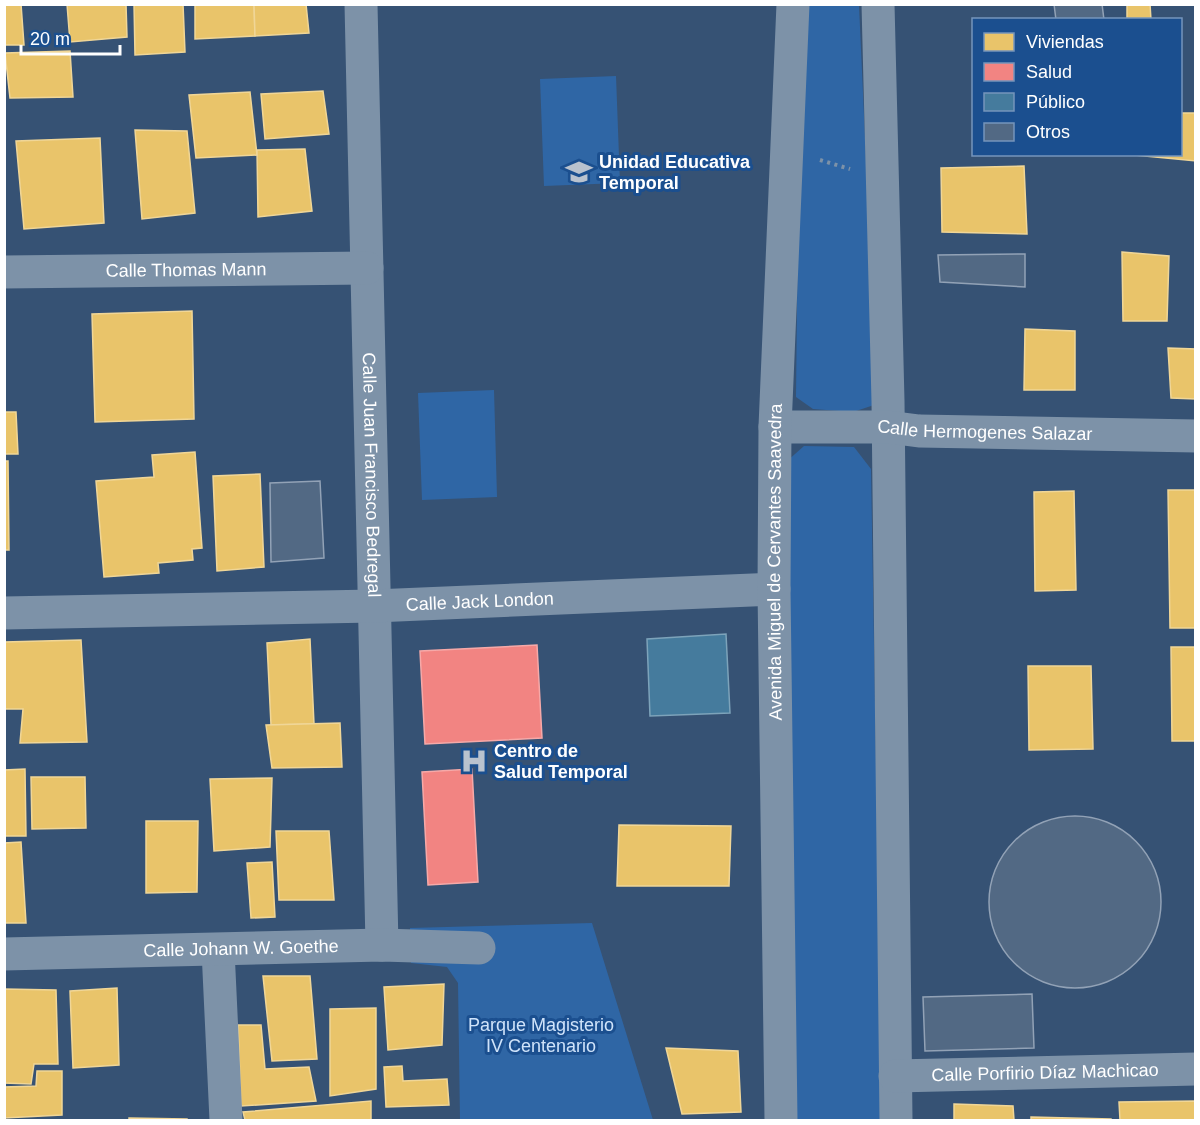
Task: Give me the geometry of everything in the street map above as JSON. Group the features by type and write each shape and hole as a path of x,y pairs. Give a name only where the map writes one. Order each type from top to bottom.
{"street":[{"name":"Calle Juan Francisco Bedregal","path":"361,4 382,945"},
{"name":"Avenida Miguel de Cervantes Saavedra","path":"781,1120 774,590 775,427 793,4"},
{"path":"878,4 888,428 896,1120"},
{"name":"Calle Thomas Mann","path":"4,272 367,268"},
{"name":"Calle Hermogenes Salazar","path":"775,427 1196,436"},
{"name":"Calle Jack London","path":"4,612 374,606 774,590"},
{"name":"Calle Johann W. Goethe","path":"4,954 382,945 478,948"},
{"path":"218,950 226,1120"},
{"name":"Calle Porfirio Díaz Machicao","path":"895,1076 1196,1069"}],"path":[{"path":"787,151 882,179"}],"green space":[{"path":"805,5 859,5 877,404 853,412 813,409 796,397 800,38"},
{"path":"616,76 620,183 544,186 540,79"},
{"path":"494,390 497,497 422,500 418,393"},
{"path":"804,446 854,447 871,469 882,1120 796,1120 786,462"},
{"name":"Parque Magisterio IV Centenario","path":"592,923 653,1120 460,1120 458,983 447,967 411,963 410,928"}],"building: Viviendas":[{"path":"4,4 21,4 24,45 4,45"},
{"path":"67,4 126,4 127,37 70,42"},
{"path":"134,4 183,4 185,52 135,55"},
{"path":"195,4 254,4 255,36 195,39"},
{"path":"254,4 306,4 309,33 255,36"},
{"path":"1127,4 1150,4 1151,18 1127,18"},
{"path":"70,51 73,97 10,98 5,53"},
{"path":"323,91 329,134 265,139 261,94"},
{"path":"250,92 257,155 196,158 189,95"},
{"path":"1182,113 1196,113 1196,161 1145,156 1182,156"},
{"path":"135,130 187,131 195,213 142,219"},
{"path":"100,138 104,223 24,229 16,141"},
{"path":"305,149 312,211 258,217 257,150"},
{"path":"1024,166 1027,234 942,232 941,168"},
{"path":"1122,252 1169,256 1167,321 1123,321"},
{"path":"192,311 194,419 95,422 92,314"},
{"path":"1025,329 1075,331 1075,390 1024,390"},
{"path":"1168,348 1196,349 1196,399 1171,398"},
{"path":"4,412 16,412 18,454 4,454"},
{"path":"195,452 202,548 192,549 193,560 158,563 159,573 104,577 96,481 154,477 152,455"},
{"path":"4,461 8,461 9,550 4,550"},
{"path":"260,474 264,567 217,571 213,476"},
{"path":"1168,490 1196,490 1196,628 1170,628"},
{"path":"1074,491 1076,590 1035,591 1034,492"},
{"path":"310,639 314,724 271,725 267,643"},
{"path":"81,640 87,742 20,743 23,709 4,709 4,642"},
{"path":"1171,647 1196,647 1196,741 1172,741"},
{"path":"1028,666 1091,666 1093,749 1029,750"},
{"path":"340,723 342,767 272,768 266,725"},
{"path":"25,769 26,836 4,836 4,770"},
{"path":"31,777 85,777 86,828 32,829"},
{"path":"272,778 270,847 214,851 210,779"},
{"path":"146,821 198,821 197,892 146,893"},
{"path":"619,825 731,826 729,886 617,886"},
{"path":"276,831 329,831 334,900 279,900"},
{"path":"21,842 26,923 4,923 4,843"},
{"path":"272,862 275,917 251,918 247,863"},
{"path":"263,976 310,976 317,1059 272,1061"},
{"path":"444,984 442,1045 388,1050 384,987"},
{"path":"117,988 119,1065 73,1068 70,991"},
{"path":"4,989 56,990 58,1064 34,1064 31,1084 4,1083"},
{"path":"376,1008 376,1089 330,1096 330,1009"},
{"path":"238,1025 261,1025 265,1069 309,1067 316,1101 241,1106"},
{"path":"666,1048 738,1051 741,1112 682,1114"},
{"path":"402,1066 403,1081 447,1079 449,1105 386,1107 384,1067"},
{"path":"37,1071 62,1071 62,1115 4,1118 4,1087 36,1086"},
{"path":"371,1101 371,1120 245,1120 243,1112"},
{"path":"1196,1101 1196,1120 1120,1120 1119,1102"},
{"path":"954,1104 1013,1106 1014,1120 954,1120"},
{"path":"1031,1117 1111,1119 1111,1120 1031,1120"},
{"path":"129,1118 187,1119 187,1120 129,1120"}],"building: Salud":[{"name":"Centro de Salud Temporal","path":"537,645 542,738 425,744 420,651"},
{"name":"Centro de Salud Temporal","path":"472,769 478,882 428,885 422,772"}],"building: Público":[{"path":"726,634 730,713 650,716 647,639"}],"building: Otros":[{"path":"1054,4 1102,4 1104,18 1056,18"},
{"path":"1025,254 1025,287 940,282 938,255"},
{"path":"320,481 324,558 271,562 270,483"},
{"path":"1075,816 1108,823 1136,841 1154,869 1161,902 1154,935 1136,963 1108,981 1075,988 1042,981 1014,963 996,935 989,902 996,869 1014,841 1042,823"},
{"path":"1032,994 1034,1048 925,1051 923,997"}],"place":[{"name":"Unidad Educativa Temporal","path":"579,172"},
{"name":"Centro de Salud Temporal","path":"474,761"}]}
